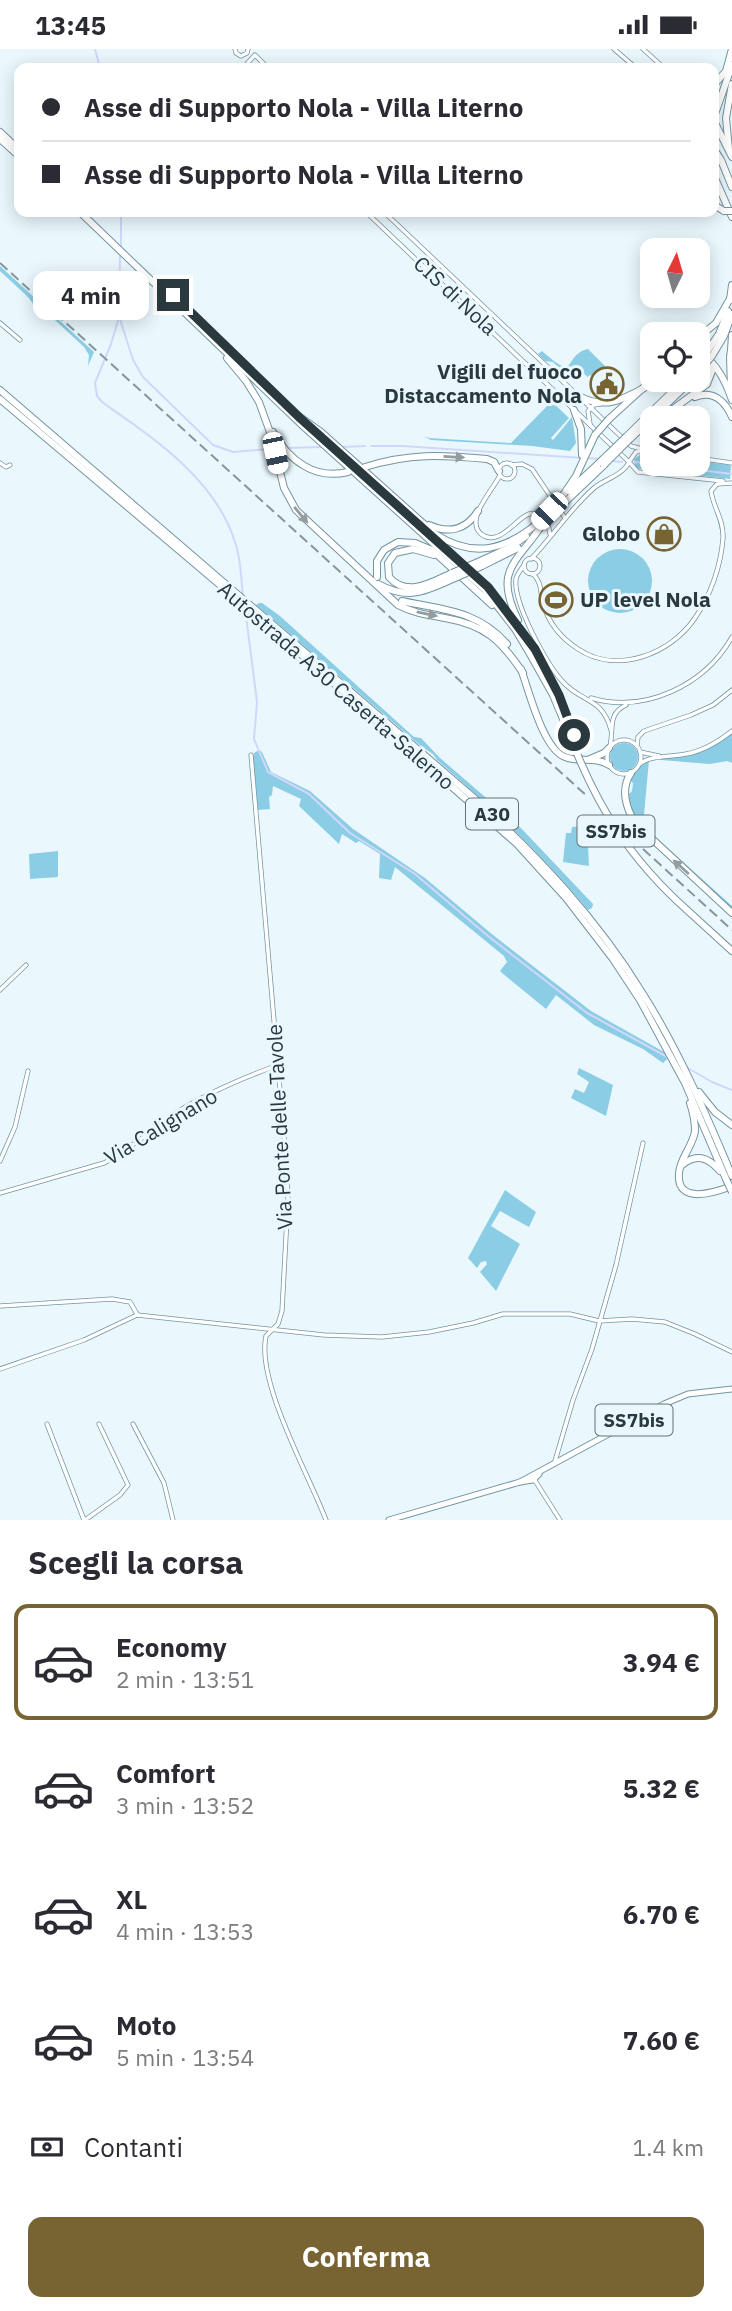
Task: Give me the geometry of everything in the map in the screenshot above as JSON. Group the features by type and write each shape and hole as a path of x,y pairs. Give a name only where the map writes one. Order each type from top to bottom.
{"highway":[{"path":"719,79 726,71 732,49"},
{"path":"719,105 732,65"},
{"path":"731,154 726,118 732,84"},
{"path":"729,97 732,133"},
{"path":"719,126 731,154"},
{"path":"0,132 14,145"},
{"path":"0,139 14,152"},
{"path":"719,156 732,187"},
{"path":"719,187 732,217"},
{"name":"SS7bis","path":"86,217 474,578 515,629 553,695 596,788 622,834 652,871 732,951"},
{"name":"SS7bis","path":"91,217 107,235"},
{"name":"SS7bis","path":"135,262 167,296 321,437"},
{"path":"710,350 722,335 732,285"},
{"path":"167,296 246,381 276,442 286,452 298,463 316,472 348,472"},
{"path":"710,329 724,312 730,297"},
{"path":"710,358 732,314"},
{"path":"732,335 729,369 732,399"},
{"path":"710,361 732,399"},
{"path":"710,361 710,376"},
{"name":"Autostrada A30 Caserta-Salerno","path":"0,390 517,844 595,934 633,989 665,1044 678,1059"},
{"path":"581,397 602,404 618,401 640,390"},
{"path":"560,504 595,435 640,391"},
{"path":"631,437 673,392"},
{"path":"442,560 426,552 407,549 389,558 387,572 392,581 406,588 419,587 517,549 601,464 679,392"},
{"path":"678,406 696,392"},
{"path":"678,406 699,395 708,394 720,399 732,417"},
{"name":"Autostrada A30 Caserta-Salerno","path":"0,399 227,588 260,612 520,839 565,887 606,939 644,994 678,1059"},
{"path":"574,410 581,429 584,453"},
{"path":"631,437 640,432"},
{"path":"321,437 342,456"},
{"path":"276,442 275,453 284,488 296,510 373,579 388,597 404,608 463,622 483,630 502,644 523,673"},
{"name":"SS7bis","path":"342,456 419,522 488,587 535,649 559,695 572,735"},
{"path":"365,467 395,458 424,456 487,459 494,462 499,473"},
{"path":"419,522 455,530 466,526 478,511"},
{"path":"419,522 442,538 469,548 491,548 511,542 541,523"},
{"path":"535,649 513,610 507,584 509,570 516,557 541,523"},
{"path":"373,579 381,554 389,546 398,542 420,544 432,550 515,629"},
{"path":"373,579 392,591 409,594 422,592 454,575"},
{"path":"402,601 454,611 480,621 494,630 518,660 551,747 565,757 588,759 608,765"},
{"path":"588,759 604,753 609,748"},
{"path":"631,773 626,780 625,794 636,824 732,913"},
{"name":"SS7bis","path":"688,909 732,946"},
{"path":"678,1059 729,1175 732,1192"},
{"path":"688,1080 707,1104 732,1125"},
{"path":"688,1080 695,1129 691,1146 681,1167 680,1180 691,1194 704,1195 732,1186"},
{"path":"681,1167 691,1159 706,1159 729,1175"}],"main road":[{"name":"SS7bis","path":"389,1520 520,1482 678,1398 698,1392 732,1389"}],"street":[{"path":"236,51 245,55 248,49 261,62"},
{"path":"614,49 630,63"},
{"path":"643,49 658,63"},
{"path":"248,63 255,55"},
{"path":"250,61 254,59 261,62"},
{"name":"CIS di Nola","path":"371,217 638,472"},
{"name":"CIS di Nola","path":"389,217 631,446 640,449"},
{"path":"0,323 20,340"},
{"path":"590,424 587,415 590,408 602,404"},
{"path":"611,730 603,710 566,686 554,671 526,619 516,584 517,575 524,565 572,510 600,483 626,468 636,452 640,452"},
{"path":"710,459 732,460"},
{"path":"0,463 6,467 10,465"},
{"path":"549,537 550,526 540,516 533,514 492,537 485,536 476,525 478,511 504,463 522,464 532,469 560,504 565,518"},
{"path":"499,473 506,479 512,476 514,469 511,465"},
{"path":"620,472 715,479 732,483"},
{"path":"524,565 540,582 548,617 559,633 578,649 618,661 653,653 686,629 707,597 717,570 723,538 720,517 711,491 717,484 732,483"},
{"path":"560,504 572,510"},
{"path":"516,584 521,577 539,569 544,544"},
{"path":"531,559 535,559 539,564"},
{"path":"732,637 720,654 697,676 661,696 632,703 615,713 608,765 620,774 631,773 647,759 704,749 732,731"},
{"path":"637,746 638,737 644,731 713,705 732,690"},
{"path":"583,696 606,702 632,703"},
{"path":"609,748 623,740 632,742 640,752 639,765"},
{"path":"640,752 668,757"},
{"name":"Via Ponte delle Tavole","path":"251,755 288,1199 282,1311 278,1324 266,1336 265,1355 273,1389 303,1470 326,1520"},
{"path":"0,990 26,965"},
{"name":"Via Calignano","path":"0,1193 104,1163 118,1156 187,1106 278,1065"},
{"path":"0,1161 15,1127 28,1071"},
{"path":"555,1464 616,1265 643,1143"},
{"path":"0,1306 112,1299 130,1302 137,1315"},
{"path":"0,1369 92,1336 137,1315 324,1335 382,1337 429,1332 503,1314 570,1314 599,1321 632,1319 664,1322 732,1352"},
{"path":"47,1424 84,1520 120,1495 128,1485 99,1424"},
{"path":"133,1424 166,1487 173,1520"},
{"path":"533,1477 561,1520"}],"shaded area":[{"path":"0,266 94,352 88,366 89,355 84,347 41,307 37,309 0,271"},
{"path":"588,349 605,366 593,377 588,377 574,366 563,372 553,362 545,361 538,354 542,351 554,361 566,366 580,352"},
{"path":"550,400 569,418 551,438 553,440 572,417 576,443 570,451 431,440 423,436 511,443"},
{"path":"640,455 640,469 635,467 634,459"},
{"path":"710,463 731,466 730,479 703,476 710,476"},
{"path":"620,549 638,555 646,563 652,581 646,599 638,607 620,613 602,607 594,599 588,581 594,563 602,555"},
{"path":"259,603 280,616 414,737 421,738 440,758 520,827 593,904 592,908 588,910 534,850 433,754 256,605"},
{"path":"732,733 732,763 661,760 702,752"},
{"path":"624,743 634,747 638,757 634,767 624,771 614,767 610,757 614,747"},
{"path":"259,750 271,772 310,791 353,829 425,878 591,1011 664,1052 668,1058 663,1063 643,1049 594,1025 556,995 546,1009 500,971 507,962 504,956 395,867 391,880 379,878 380,854 342,834 339,844 299,806 301,799 273,786 272,795 269,797 270,809 258,810 253,758 254,753"},
{"path":"649,760 643,826 732,906 732,910 647,833 633,815 627,796 632,791 633,783 629,779"},
{"path":"583,826 588,845 589,866 563,862 566,833 571,833 572,827"},
{"path":"58,851 58,877 30,879 29,854"},
{"path":"579,1068 613,1085 606,1116 571,1098 575,1089 584,1093 589,1082 577,1074"},
{"path":"505,1190 536,1212 529,1227 500,1211 491,1226 520,1244 496,1291 480,1272 487,1264 486,1261 481,1262 477,1268 468,1258"}],"waterway":[{"path":"95,49 99,63"},
{"path":"121,217 121,247"},
{"path":"120,256 119,317 95,383 97,396 180,461 213,498 226,519 235,542 243,596"},
{"path":"120,319 133,360 143,377 213,445 233,452 280,448"},
{"path":"342,447 365,446"},
{"path":"371,446 583,458"},
{"path":"286,448 322,447"},
{"path":"588,458 600,459"},
{"path":"613,461 622,462"},
{"path":"635,462 732,474"},
{"path":"245,608 257,702 254,739 268,772 309,794 350,833 415,874 488,936 587,1013 669,1058"},
{"path":"686,1067 732,1090"}],"railway":[{"path":"0,263 588,797"},
{"path":"728,351 732,357"},
{"path":"643,849 732,930"}],"place":[{"name":"Vigili del fuoco Distaccamento Nola","path":"607,384"},
{"name":"Globo","path":"664,534"},
{"name":"UP level Nola","path":"556,600"}],"route":[{"path":"173,295 300,418 488,587 535,649 559,695 574,735"}]}
